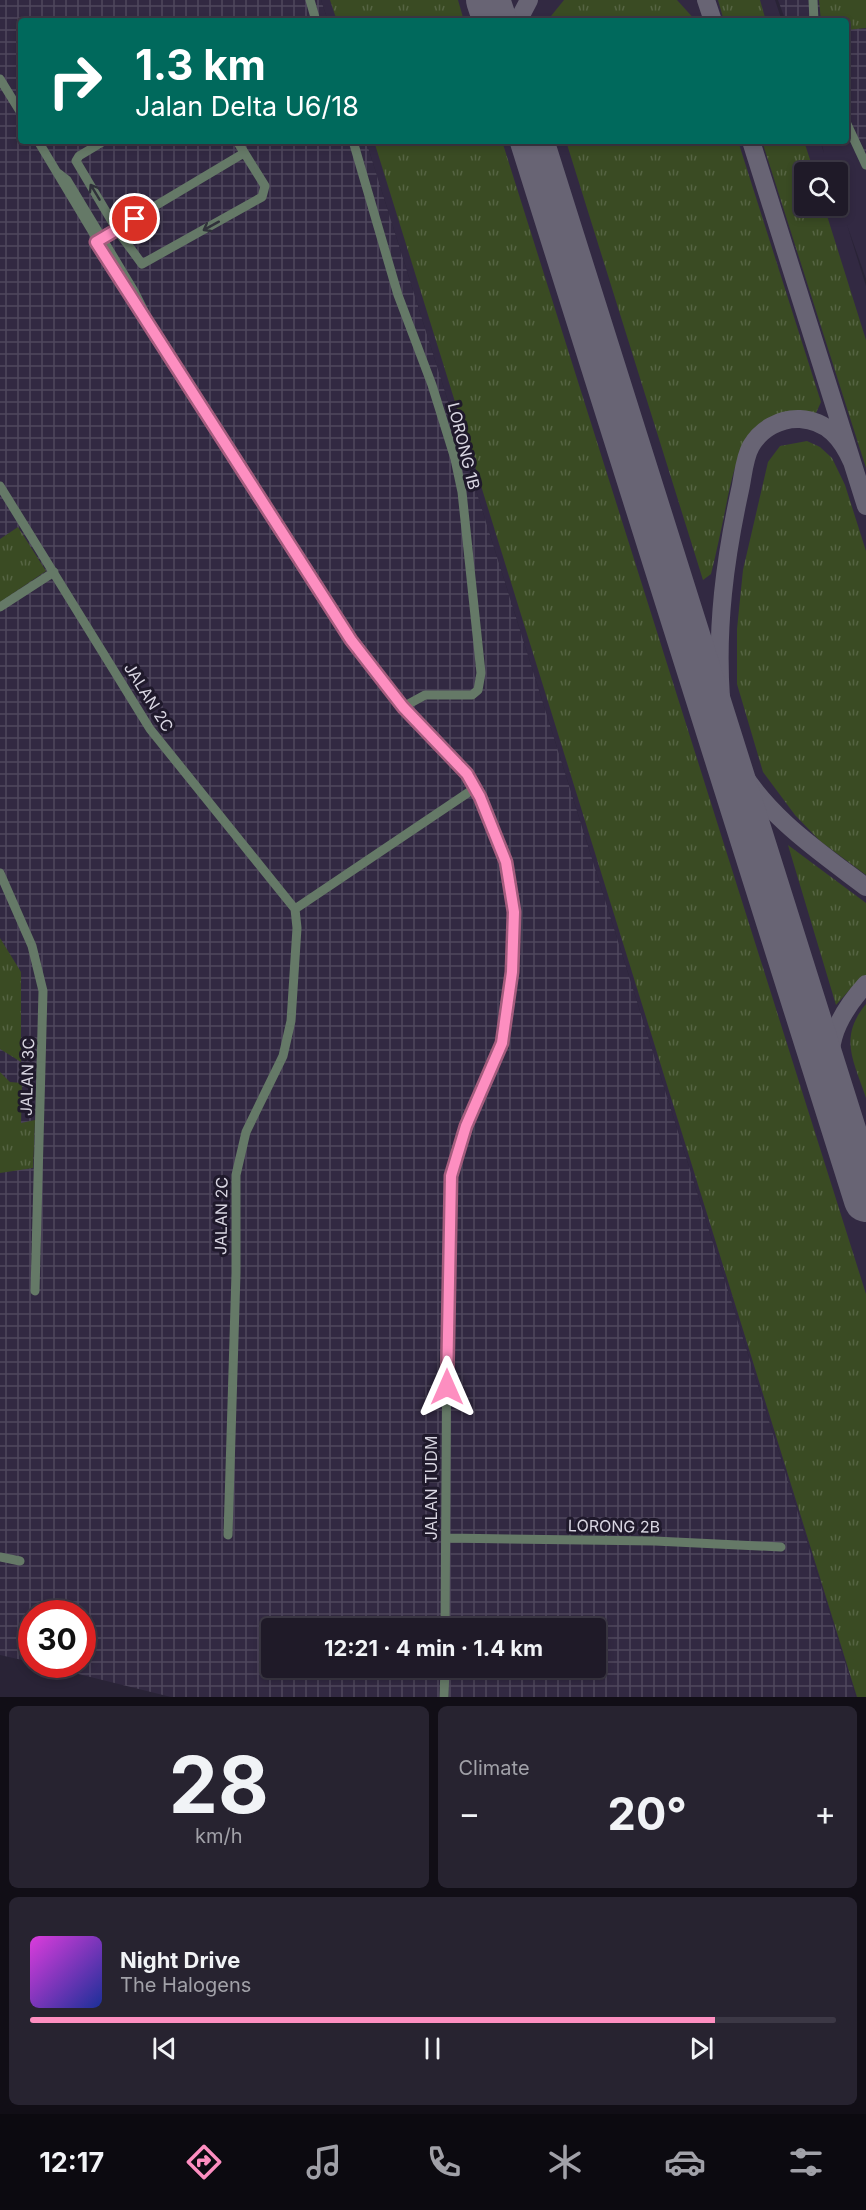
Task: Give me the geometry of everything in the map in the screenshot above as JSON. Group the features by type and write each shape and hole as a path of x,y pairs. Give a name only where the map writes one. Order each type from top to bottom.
{"street":[{"path":"310,0 315,18"},
{"path":"813,0 814,18"},
{"path":"0,79 18,108"},
{"path":"849,128 866,165"},
{"name":"JALAN TUDM","path":"40,144 58,173 61,184 99,240 128,295 147,317 324,601 369,666 403,707 467,774 475,788 510,875 514,912 512,961 508,1009 502,1043 469,1119 451,1176 447,1327 445,1618"},
{"path":"99,144 79,156 76,161 117,230 142,264 262,197 265,186 239,144"},
{"name":"LORONG 1B","path":"354,144 398,295 432,385 456,459 481,673 478,690 472,695 425,695 403,707"},
{"path":"99,240 244,153"},
{"name":"JALAN 2C","path":"0,486 150,729 295,909 296,966 291,1021 283,1056 246,1132 236,1175 236,1273 228,1535"},
{"path":"0,607 54,572"},
{"path":"295,909 475,788"},
{"name":"JALAN 3C","path":"0,873 32,946 43,991 35,1291"},
{"name":"LORONG 2B","path":"447,1538 655,1541 781,1547"},
{"path":"0,1557 20,1561"},
{"path":"444,1697 445,1678"}],"shaded area":[{"path":"0,0 321,0 327,18 18,18 18,144 367,144 856,1697 171,1697 94,1678 96,1600 18,1600 18,1659 0,1655"},
{"path":"321,0 775,0 781,18 327,18"},
{"path":"778,0 866,0 866,169 849,129 849,18 785,18"},
{"path":"849,131 866,168 866,279 847,225 866,286 866,1697 856,1697 367,144 821,144 824,153 822,144 849,144"}],"green space":[{"path":"330,0 458,0 463,18 336,18"},
{"path":"564,0 677,0 693,18 549,18"},
{"path":"718,0 760,0 765,18 723,18"},
{"path":"819,0 866,0 866,28 849,30 849,18 821,18"},
{"path":"375,144 503,144 866,1294 866,1697 857,1697"},
{"path":"567,144 739,144 821,402 816,413 775,416 761,423 750,434 736,463 711,574 703,580"},
{"path":"763,144 805,144 811,162 794,162 794,216 827,216 866,340 866,468"},
{"path":"807,441 820,447 832,458 845,485 866,551 866,875 820,841 795,815 763,772 737,684 737,629 743,570 768,462 780,446"},
{"path":"18,527 46,571 0,602 0,539"},
{"path":"788,845 866,903 866,977 853,986 836,1005"},
{"path":"0,938 21,972 21,1062 0,1049"},
{"path":"866,1004 866,1098 853,1061 851,1039 852,1028 857,1016"},
{"path":"0,1072 10,1082 22,1083 21,1123 35,1120 33,1168 0,1173"}],"taxiway":[{"path":"520,18 529,0"},
{"path":"706,0 712,18"},
{"path":"752,144 866,506"},
{"path":"735,783 722,709 721,619 726,567 749,451 760,434 772,426 785,420 810,420 819,423 833,433 844,446 852,462"},
{"path":"735,761 748,781 777,815 811,845 866,887"},
{"path":"834,1099 830,1065 834,1037 845,1011 866,984"}],"runway":[{"path":"488,0 494,18"},
{"path":"533,144 866,1200"}],"route":[{"path":"135,219 96,242 128,295 147,317 324,601 369,666 403,707 467,774 480,797 510,875 514,912 512,972 505,1029 502,1043 466,1126 451,1176 447,1387"}]}
